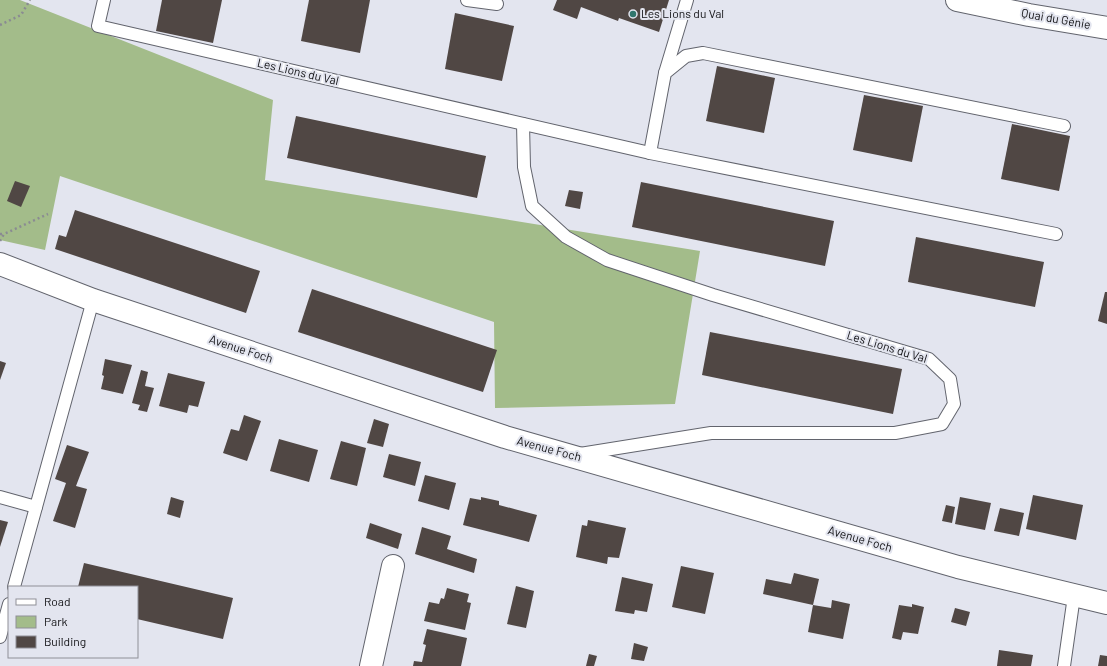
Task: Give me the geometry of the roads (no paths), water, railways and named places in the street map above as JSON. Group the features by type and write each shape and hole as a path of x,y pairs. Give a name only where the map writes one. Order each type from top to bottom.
{"street":[{"name":"Quai du Génie","path":"957,0 1107,28"},
{"name":"Avenue Foch","path":"0,264 93,300 505,437 958,567 1107,603"},
{"path":"371,666 393,566"}],"lane":[{"name":"Les Lions du Val","path":"104,0 98,26 650,153 1056,234"},
{"path":"467,0 497,4"},
{"path":"650,153 665,73 687,0"},
{"path":"665,73 686,56 703,53 1064,126"},
{"name":"Les Lions du Val","path":"523,124 524,168 532,206 566,237 607,260 713,295 929,359 950,379 954,404 942,424 895,433 711,432 573,456"},
{"path":"14,586 93,300"},
{"path":"0,496 36,508"},
{"path":"1064,666 1074,596"},
{"path":"0,637 8,608"}],"place":[{"name":"Les Lions du Val","path":"633,14"}]}
